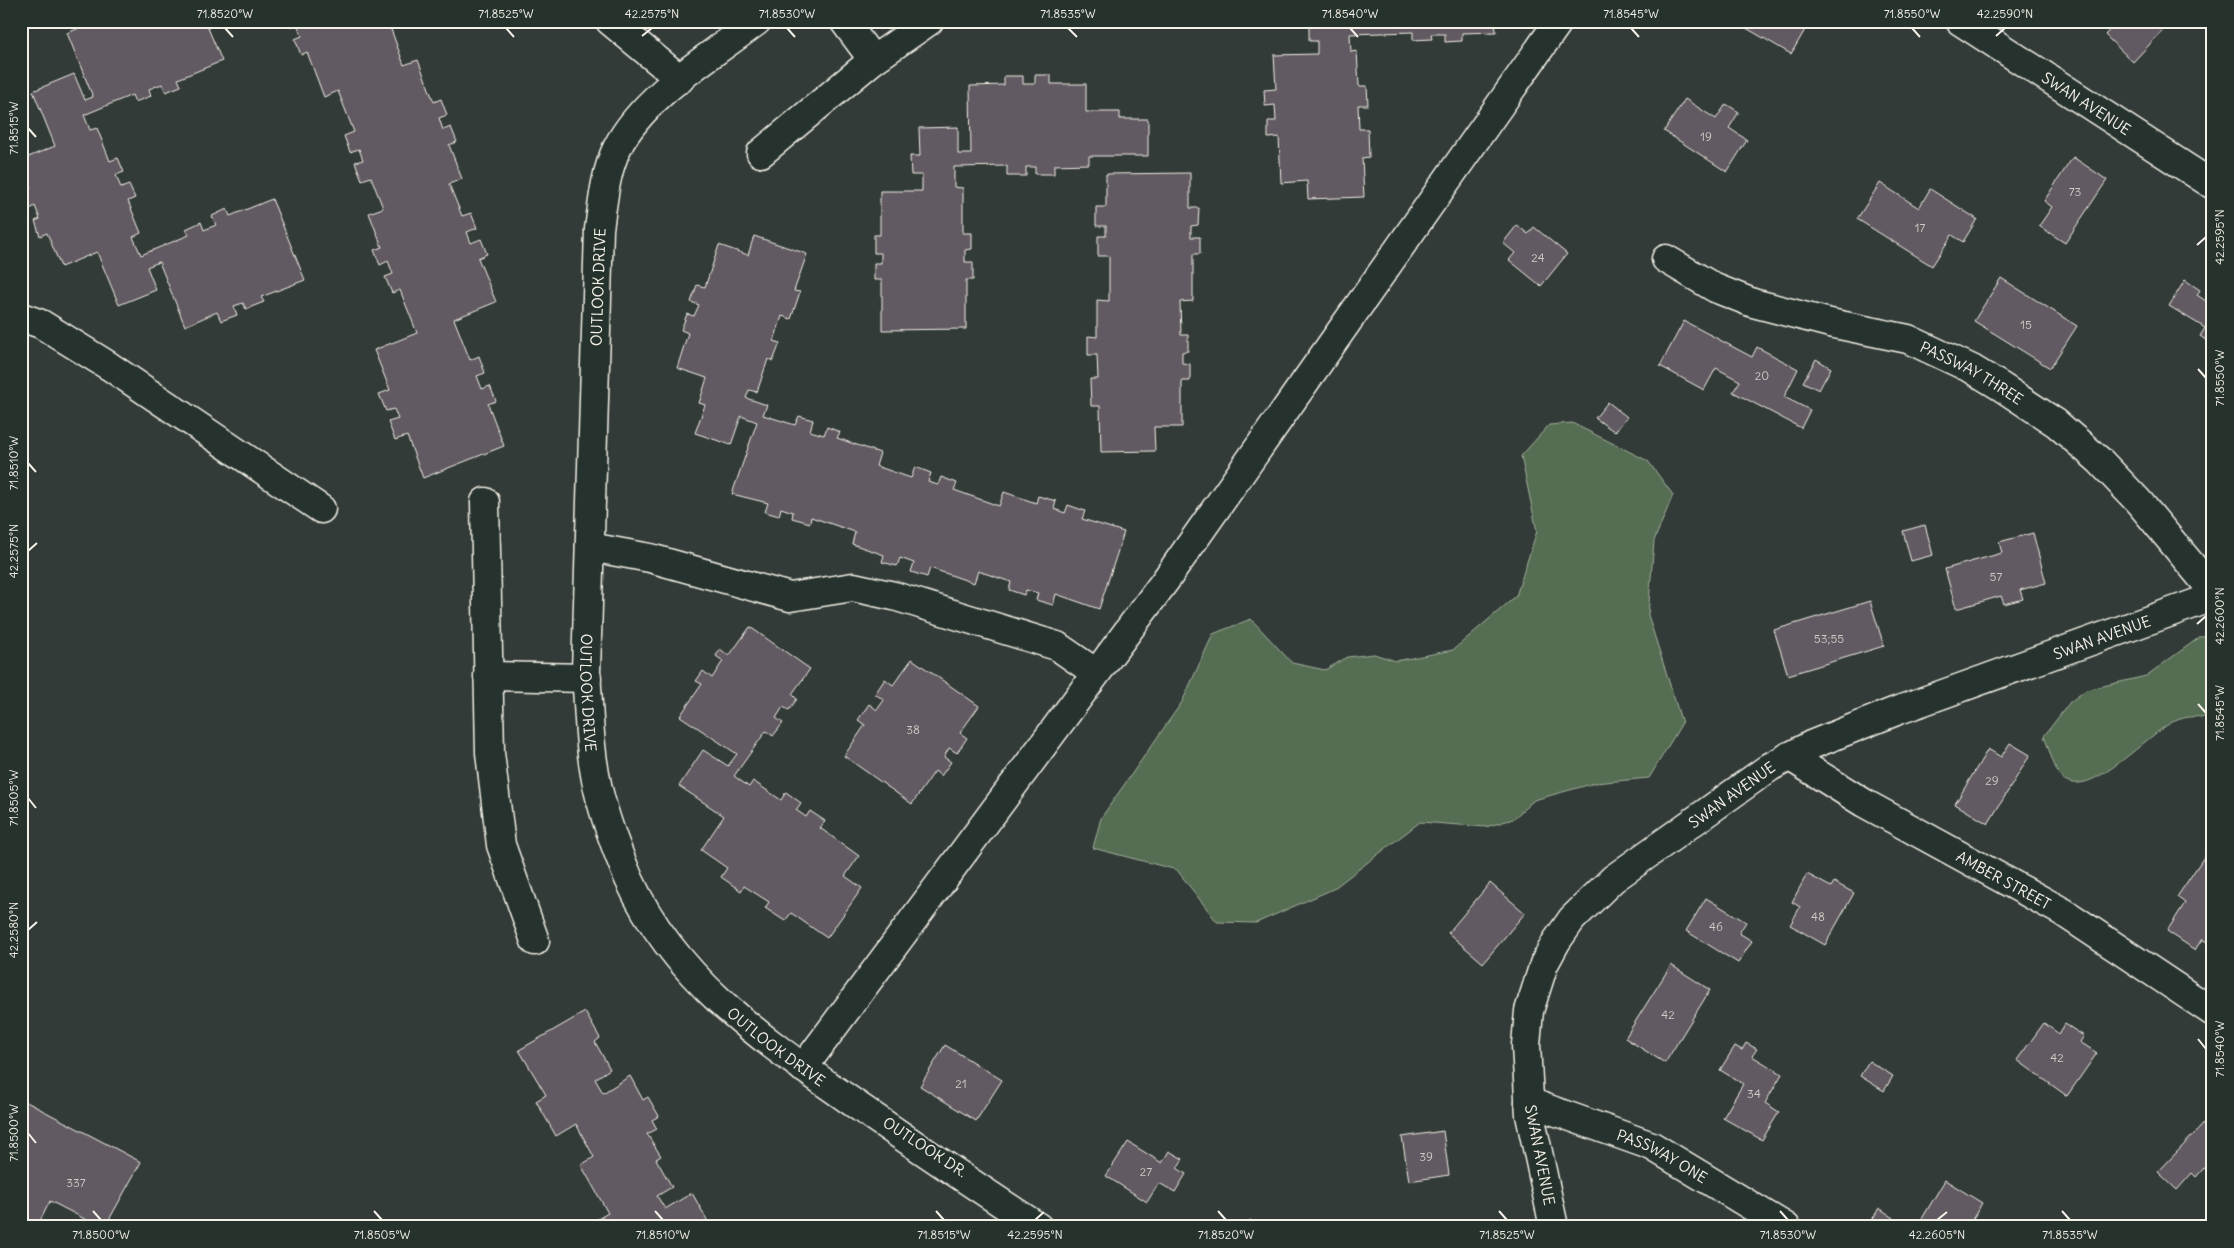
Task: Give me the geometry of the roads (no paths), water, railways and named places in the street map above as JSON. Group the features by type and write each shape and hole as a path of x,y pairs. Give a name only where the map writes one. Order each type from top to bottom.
{"street":[{"path":"610,21 680,79"},
{"name":"OUTLOOK DRIVE","path":"757,21 680,79 651,104 626,133 617,149 608,174 599,229 587,678 588,714 598,789 618,850 630,880 646,910 683,965 712,995 774,1048 1038,1227"},
{"path":"844,21 873,60"},
{"path":"761,153 873,60 929,21"},
{"path":"803,1068 1165,581 1558,21"},
{"name":"SWAN AVENUE","path":"1960,21 2213,185"},
{"name":"PASSWAY THREE","path":"1666,259 1715,288 1753,303 1830,323 1908,339 1965,366 2000,386 2056,423 2100,461 2139,502 2213,591"},
{"path":"21,317 41,324 109,366 321,509"},
{"path":"485,502 490,753 501,845 535,941"},
{"path":"590,548 650,558 790,597 852,587 894,596 1057,646 1096,673"},
{"name":"SWAN AVENUE","path":"1554,1227 1530,1115 1526,1045 1529,1011 1544,964 1556,942 1572,919 1613,879 1770,767 1811,745 1896,711 2213,596"},
{"path":"488,676 587,678"},
{"name":"AMBER STREET","path":"1789,756 1864,803 2063,912 2213,1012"},
{"name":"OUTLOOK DR.","path":"803,1068 1048,1227"},
{"name":"PASSWAY ONE","path":"1529,1102 1652,1146 1786,1227"}]}
